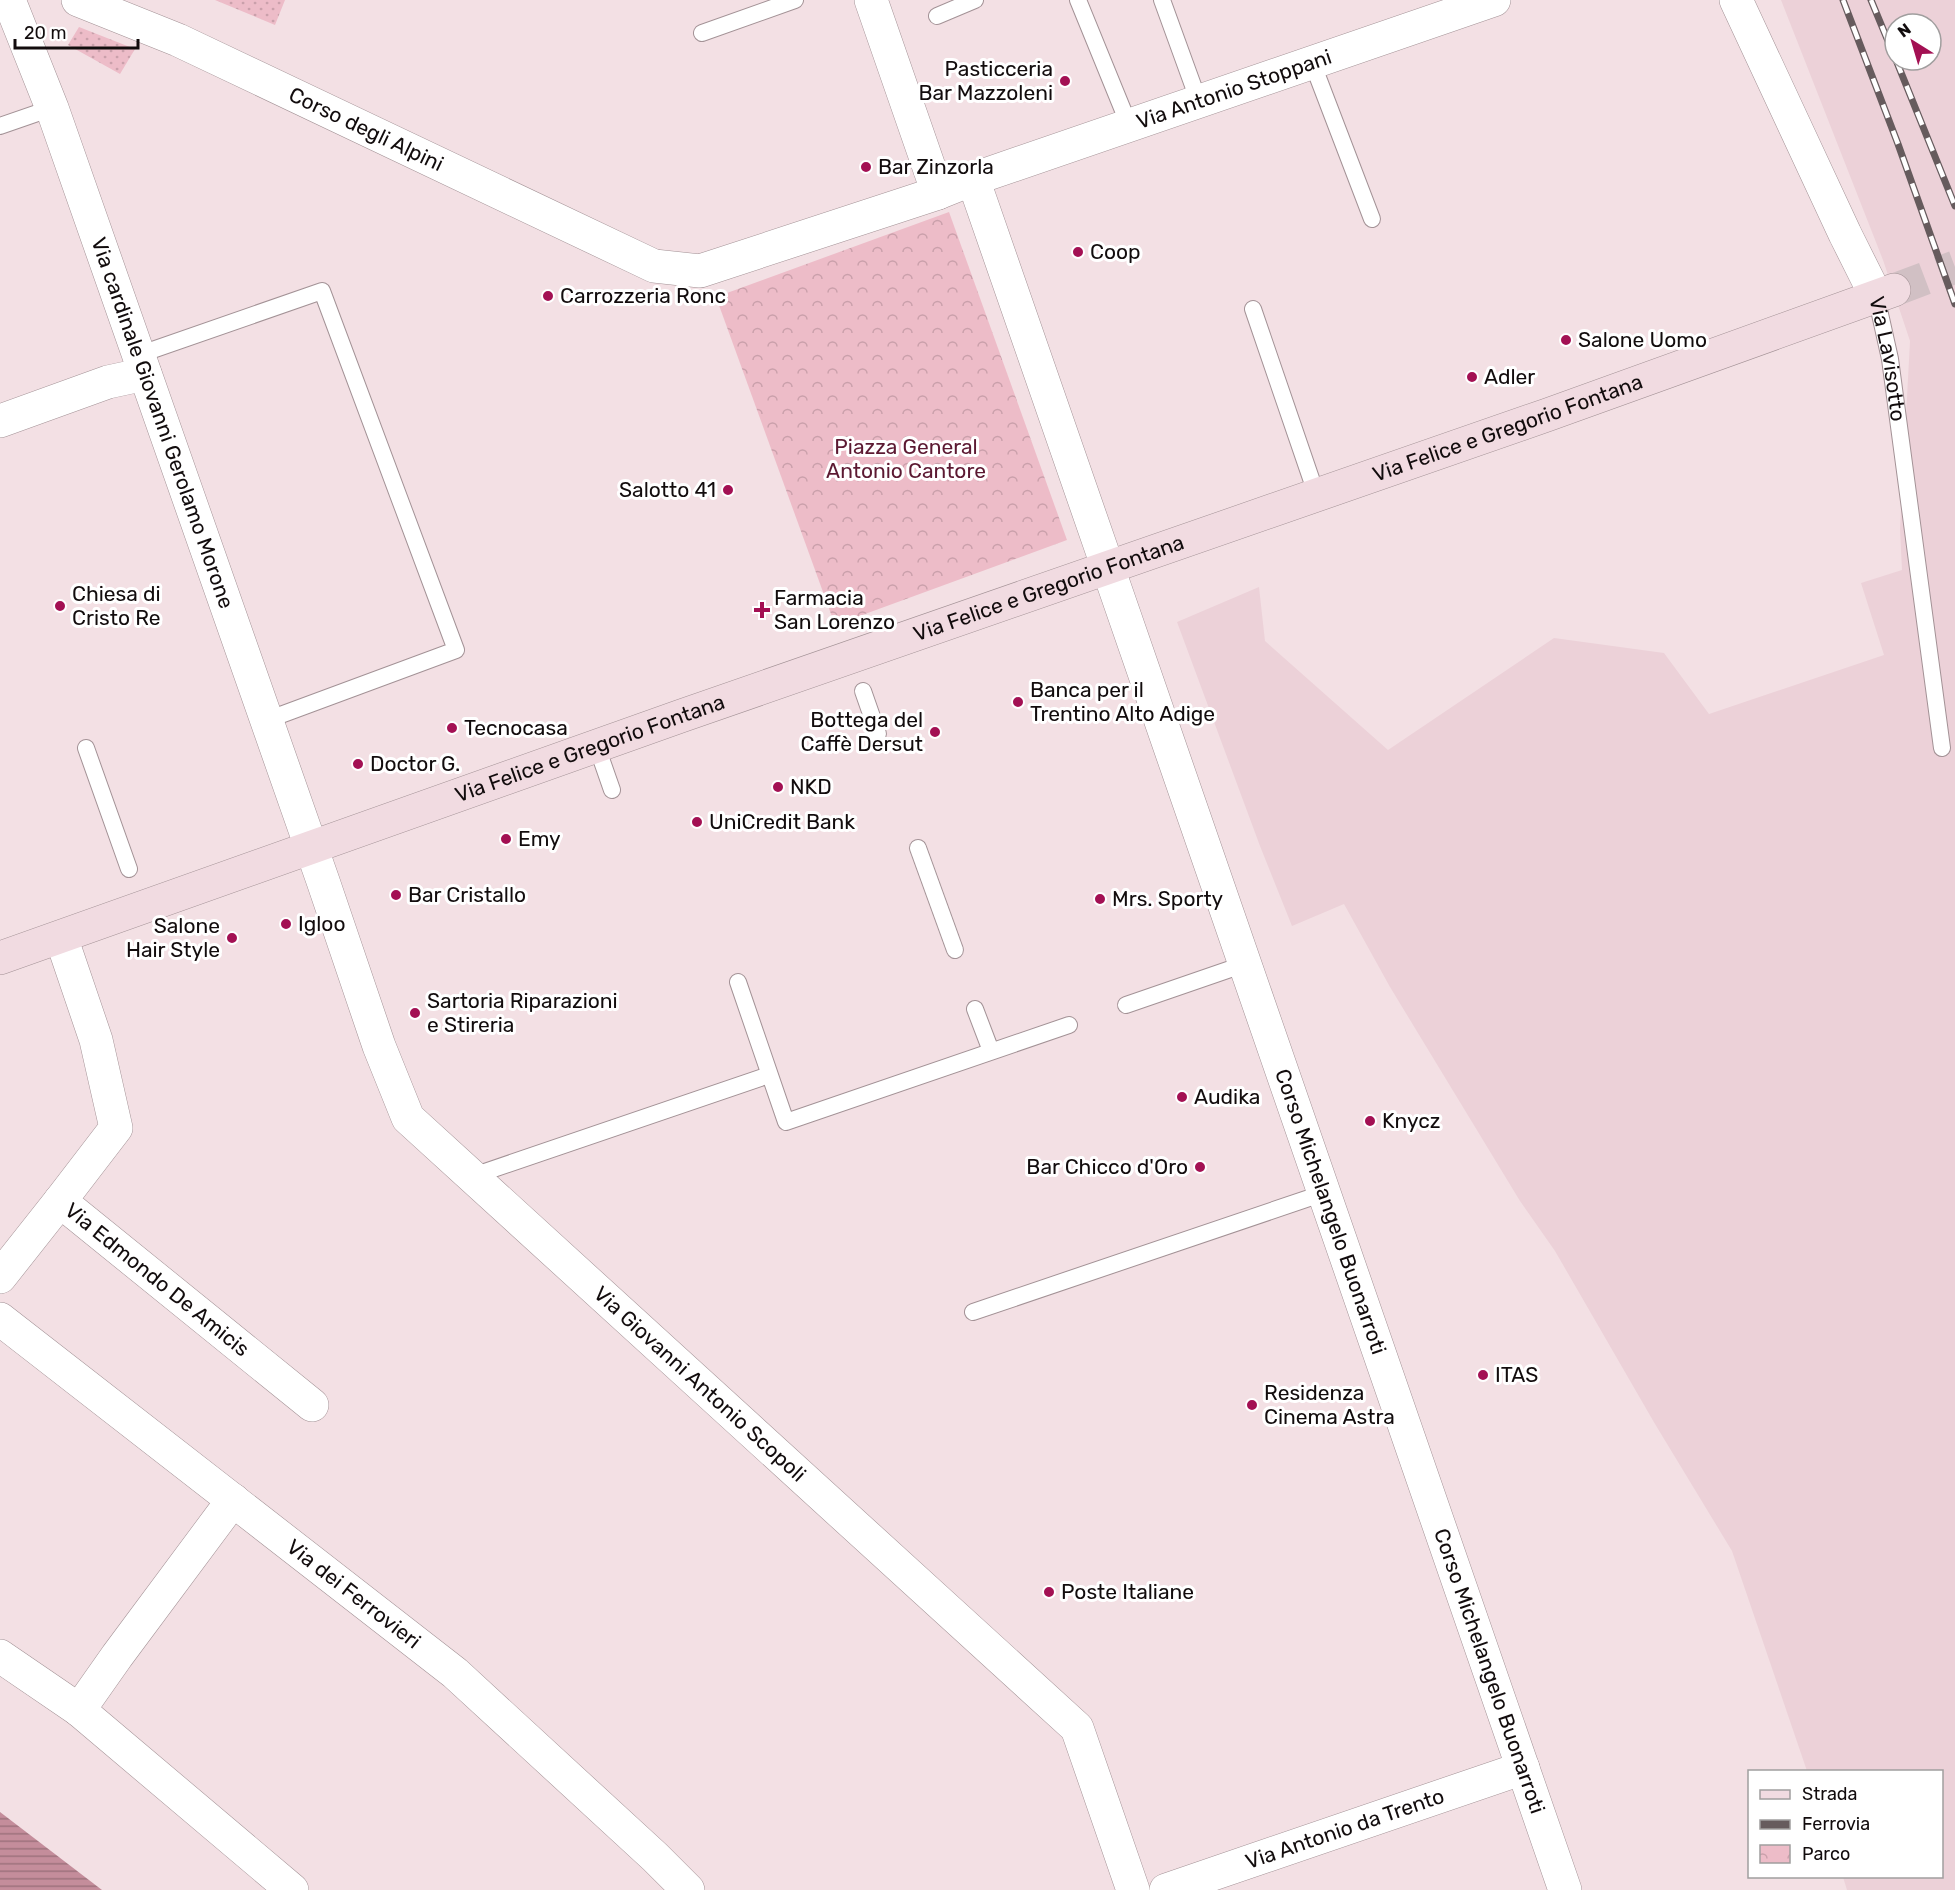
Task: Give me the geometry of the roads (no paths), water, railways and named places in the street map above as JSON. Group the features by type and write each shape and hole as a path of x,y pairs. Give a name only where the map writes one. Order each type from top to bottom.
{"main road":[{"name":"Via Felice e Gregorio Fontana","path":"0,958 1630,386 1885,293"}],"street":[{"name":"Via cardinale Giovanni Gerolamo Morone","path":"9,0 52,108 312,849"},
{"name":"Corso degli Alpini","path":"78,0 178,40 654,266 700,271 938,193"},
{"path":"871,0 938,193 973,179 1108,568"},
{"name":"Via Antonio Stoppani","path":"973,179 1494,0"},
{"name":"Via Lavisotto","path":"1736,0 1845,234 1885,293"},
{"path":"0,421 108,382 142,364"},
{"name":"Corso Michelangelo Buonarroti","path":"1108,568 1565,1890"},
{"name":"Via Giovanni Antonio Scopoli","path":"312,849 379,1046 408,1118 470,1177 1077,1728 1133,1890"},
{"name":"Via Edmondo De Amicis","path":"61,937 96,1040 116,1128 60,1201 312,1404"},
{"path":"0,1277 60,1201"},
{"name":"Via dei Ferrovieri","path":"1,1322 455,1673 688,1890"},
{"path":"79,1710 233,1500"},
{"path":"0,1656 79,1710 292,1890"},
{"name":"Via Antonio da Trento","path":"1166,1890 1523,1768"}],"lane":[{"path":"702,33 795,0"},
{"path":"937,16 975,0"},
{"path":"1078,0 1129,125"},
{"path":"1162,0 1199,102"},
{"path":"1312,62 1372,219"},
{"path":"0,126 52,108"},
{"path":"142,364 322,291 456,650 267,720"},
{"name":"Via Lavisotto","path":"1885,293 1890,359 1942,748"},
{"path":"1253,309 1317,496"},
{"path":"863,691 878,734"},
{"path":"597,747 612,789"},
{"path":"86,748 129,869"},
{"path":"918,848 955,950"},
{"path":"1126,1005 1245,964"},
{"path":"738,982 786,1122 1069,1025"},
{"path":"975,1009 991,1051"},
{"path":"470,1177 770,1075"},
{"path":"973,1312 1324,1193"}],"tunnel":[{"path":"1894,290 1955,267"}],"railway":[{"path":"1843,0 1898,144 1955,304"},
{"path":"1871,0 1883,29"},
{"path":"1901,72 1955,206"}],"place":[{"name":"Pasticceria Bar Mazzoleni","path":"1065,81"},
{"name":"Bar Zinzorla","path":"866,167"},
{"name":"Coop","path":"1078,252"},
{"name":"Carrozzeria Ronc","path":"548,296"},
{"name":"Salone Uomo","path":"1566,340"},
{"name":"Adler","path":"1472,377"},
{"name":"Salotto 41","path":"728,490"},
{"name":"Chiesa di Cristo Re","path":"60,606"},
{"name":"Farmacia San Lorenzo","path":"762,610"},
{"name":"Banca per il Trentino Alto Adige","path":"1018,702"},
{"name":"Tecnocasa","path":"452,728"},
{"name":"Bottega del Caffè Dersut","path":"935,732"},
{"name":"Doctor G.","path":"358,764"},
{"name":"NKD","path":"778,787"},
{"name":"UniCredit Bank","path":"697,822"},
{"name":"Emy","path":"506,839"},
{"name":"Bar Cristallo","path":"396,895"},
{"name":"Mrs. Sporty","path":"1100,899"},
{"name":"Igloo","path":"286,924"},
{"name":"Salone Hair Style","path":"232,938"},
{"name":"Sartoria Riparazioni e Stireria","path":"415,1013"},
{"name":"Audika","path":"1182,1097"},
{"name":"Knycz","path":"1370,1121"},
{"name":"Bar Chicco d'Oro","path":"1200,1167"},
{"name":"ITAS","path":"1483,1375"},
{"name":"Residenza Cinema Astra","path":"1252,1405"},
{"name":"Poste Italiane","path":"1049,1592"}],"park label":[{"name":"Piazza General Antonio Cantore","path":"906,459"}]}
